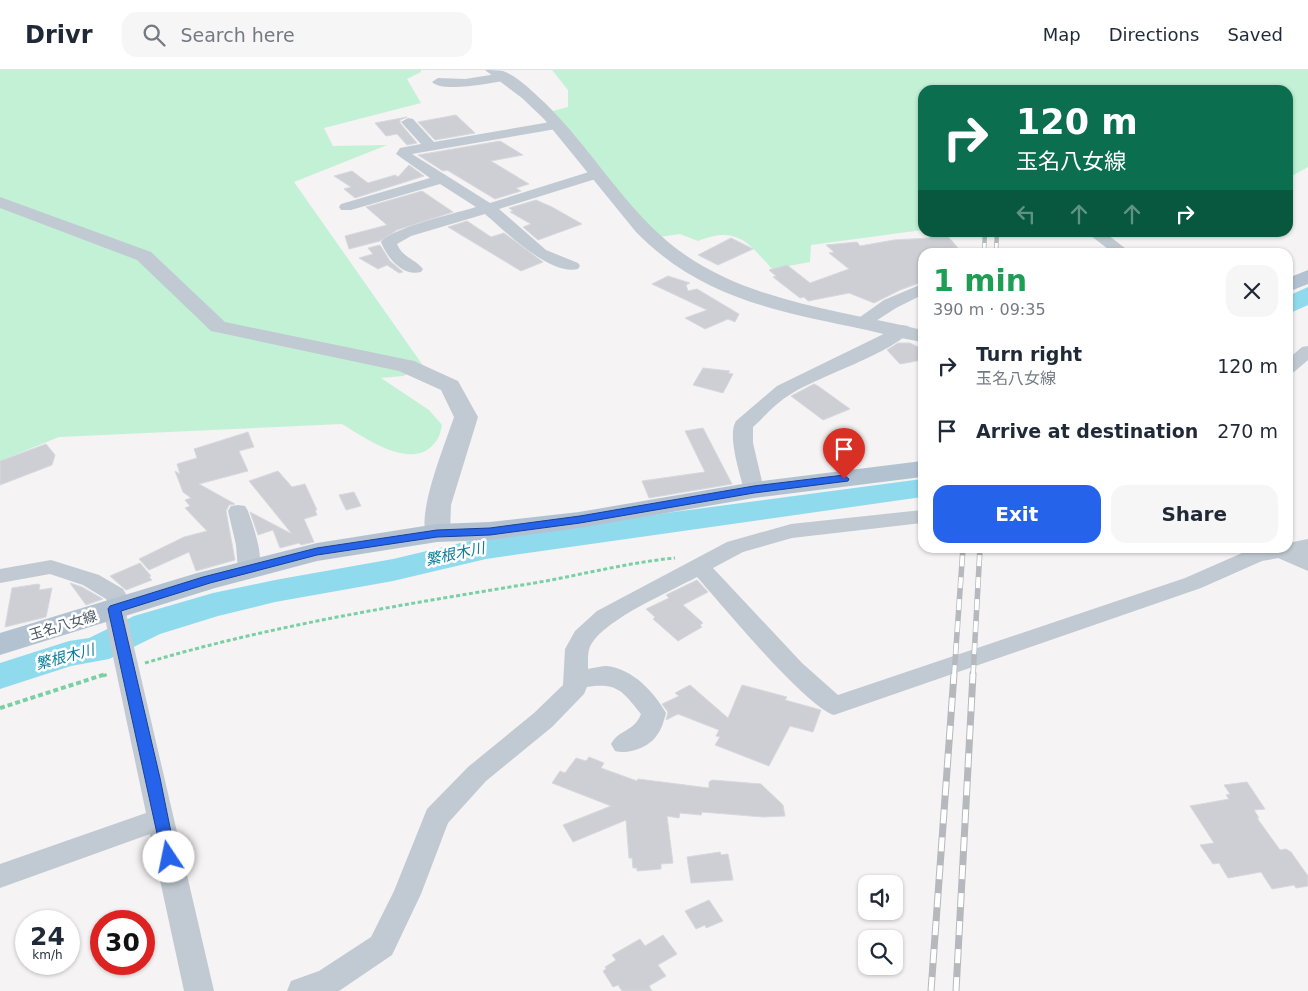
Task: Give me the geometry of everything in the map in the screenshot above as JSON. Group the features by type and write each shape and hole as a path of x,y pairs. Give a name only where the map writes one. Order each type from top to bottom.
{"main road":[{"path":"1293,284 1308,276"},
{"name":"玉名八女線","path":"0,644 118,612 249,569 317,552 437,533 490,531 580,520 754,490 918,470"}],"street":[{"path":"438,82 465,83 497,73 533,99 635,220 680,262 703,275 737,290 785,305 918,335"},
{"path":"408,122 430,146"},
{"path":"556,125 430,146 405,151 403,154 488,208 540,253 572,266"},
{"path":"415,269 394,255 390,242 406,233 597,174"},
{"path":"346,207 441,178"},
{"path":"0,202 144,256 218,327 406,366 450,386 466,417 438,504 437,533"},
{"path":"1100,237 1116,248"},
{"path":"862,322 890,304 918,291"},
{"path":"754,490 743,443 743,425 784,390 880,344 902,330"},
{"path":"1293,364 1308,351"},
{"path":"238,511 247,545 249,569"},
{"path":"302,991 329,981 382,946 407,894 437,817 477,774 566,698 575,688 577,649 583,637 605,617 736,548 790,531 918,517"},
{"path":"1293,550 1308,562"},
{"path":"700,567 794,669 834,706 1192,583 1257,555 1266,553"},
{"path":"0,576 51,567 91,580 115,594 128,668 199,991"},
{"path":"575,680 607,675 631,685 654,713 647,731 624,744"},
{"path":"0,876 161,818"}],"path":[{"path":"0,708 188,650 276,629 384,608 570,577 652,559 684,558 695,560 700,567"}],"green space":[{"path":"0,70 421,70 421,72 407,79 421,103 324,128 333,146 387,145 294,182 424,367 403,376 381,378 429,410 442,425 437,440 428,450 416,454 403,454 376,444 342,424 59,437 0,461"},
{"path":"552,70 1308,70 1308,167 1293,175 1293,85 918,85 918,231 811,245 810,262 772,269 748,244 732,236 722,235 698,241 680,234 653,238 545,113 568,107 568,90"}],"building":[{"path":"456,115 475,133 435,140 418,122"},
{"path":"407,117 400,120 400,123 417,143 407,145 397,134 386,136 375,123"},
{"path":"500,141 523,155 491,161 529,184 516,188 521,191 495,199 418,155"},
{"path":"409,165 424,176 355,198 344,189 351,187 334,176 352,171 368,183 395,175 398,177"},
{"path":"422,191 453,212 397,230 380,241 349,249 345,236 387,225 366,207"},
{"path":"536,200 582,224 538,240 523,227 531,224 510,212 513,211 509,208"},
{"path":"467,221 491,237 504,233 543,262 521,271 448,227"},
{"path":"948,237 958,248 918,248 918,283 874,303 849,293 808,301 804,297 800,298 773,277 776,276 769,270 787,265 810,283 849,269 829,253 834,252 826,245 857,242 860,246 894,240"},
{"path":"731,238 753,249 718,265 698,255"},
{"path":"380,245 390,261 403,272 399,273 387,265 378,269 359,258 373,254 368,248"},
{"path":"668,276 690,283 686,285 688,291 697,289 739,314 735,322 728,319 705,329 685,318 707,310 652,284"},
{"path":"898,343 910,343 918,347 918,361 900,364 887,350"},
{"path":"703,368 730,371 728,373 733,374 723,393 693,385"},
{"path":"814,384 850,409 823,420 791,396"},
{"path":"703,428 732,484 649,498 642,481 705,472 685,431"},
{"path":"248,432 254,447 239,451 248,471 199,484 235,504 229,505 226,511 235,560 196,571 189,552 149,570 139,559 184,537 207,531 185,508 190,506 185,500 191,498 183,492 175,471 180,474 177,464 197,458 194,449"},
{"path":"46,444 55,455 52,465 0,485 0,461"},
{"path":"278,471 292,487 305,484 317,510 315,510 317,515 304,519 314,542 301,545 299,543 280,548 273,530 258,535 250,512 292,534 249,481"},
{"path":"354,492 361,506 346,510 339,495"},
{"path":"140,563 152,580 126,590 110,576"},
{"path":"697,580 708,592 683,605 703,623 700,625 702,627 678,641 653,619 655,617 646,609 669,598 666,595"},
{"path":"70,583 82,587 103,599 86,605"},
{"path":"40,585 39,590 52,588 46,617 5,627 12,588"},
{"path":"690,685 728,718 742,685 787,697 785,700 821,710 813,732 790,726 769,766 715,745 720,737 716,736 719,730 678,714 666,720 668,712 662,704 679,696 675,693"},
{"path":"589,757 604,763 601,768 637,781 638,779 709,788 709,782 712,780 761,784 783,805 785,816 763,817 702,812 701,815 680,813 679,818 667,816 673,863 661,864 661,869 637,871 637,868 633,868 632,858 629,858 626,820 573,842 563,825 611,806 552,783 560,771 565,773 576,758 586,761"},
{"path":"1247,782 1265,809 1254,810 1259,818 1257,818 1280,850 1286,849 1291,852 1308,876 1308,886 1296,888 1294,885 1272,889 1261,872 1228,878 1219,863 1213,864 1200,845 1214,843 1190,806 1229,799 1226,795 1230,794 1224,785"},
{"path":"720,852 721,855 728,854 733,880 691,883 687,857"},
{"path":"709,900 723,921 706,928 705,925 696,929 685,911"},
{"path":"663,935 677,954 658,965 666,976 649,986 652,991 622,991 618,985 613,987 603,971 606,969 605,967 616,960 612,955 640,939 645,946"}],"waterway":[{"name":"繁根木川","path":"1293,303 1308,295"},
{"name":"繁根木川","path":"0,676 69,654 96,650 147,625 213,605 275,591 393,570 486,548 918,489"}],"railway":[{"path":"984,248 985,237"},
{"path":"996,248 997,237"},
{"path":"954,676 963,553"},
{"path":"973,676 980,553"},
{"path":"931,991 954,674"},
{"path":"956,991 973,674"}],"route":[{"path":"169,857 114,609 207,580 317,552 437,533 490,531 580,520 754,490 844,479"}]}
